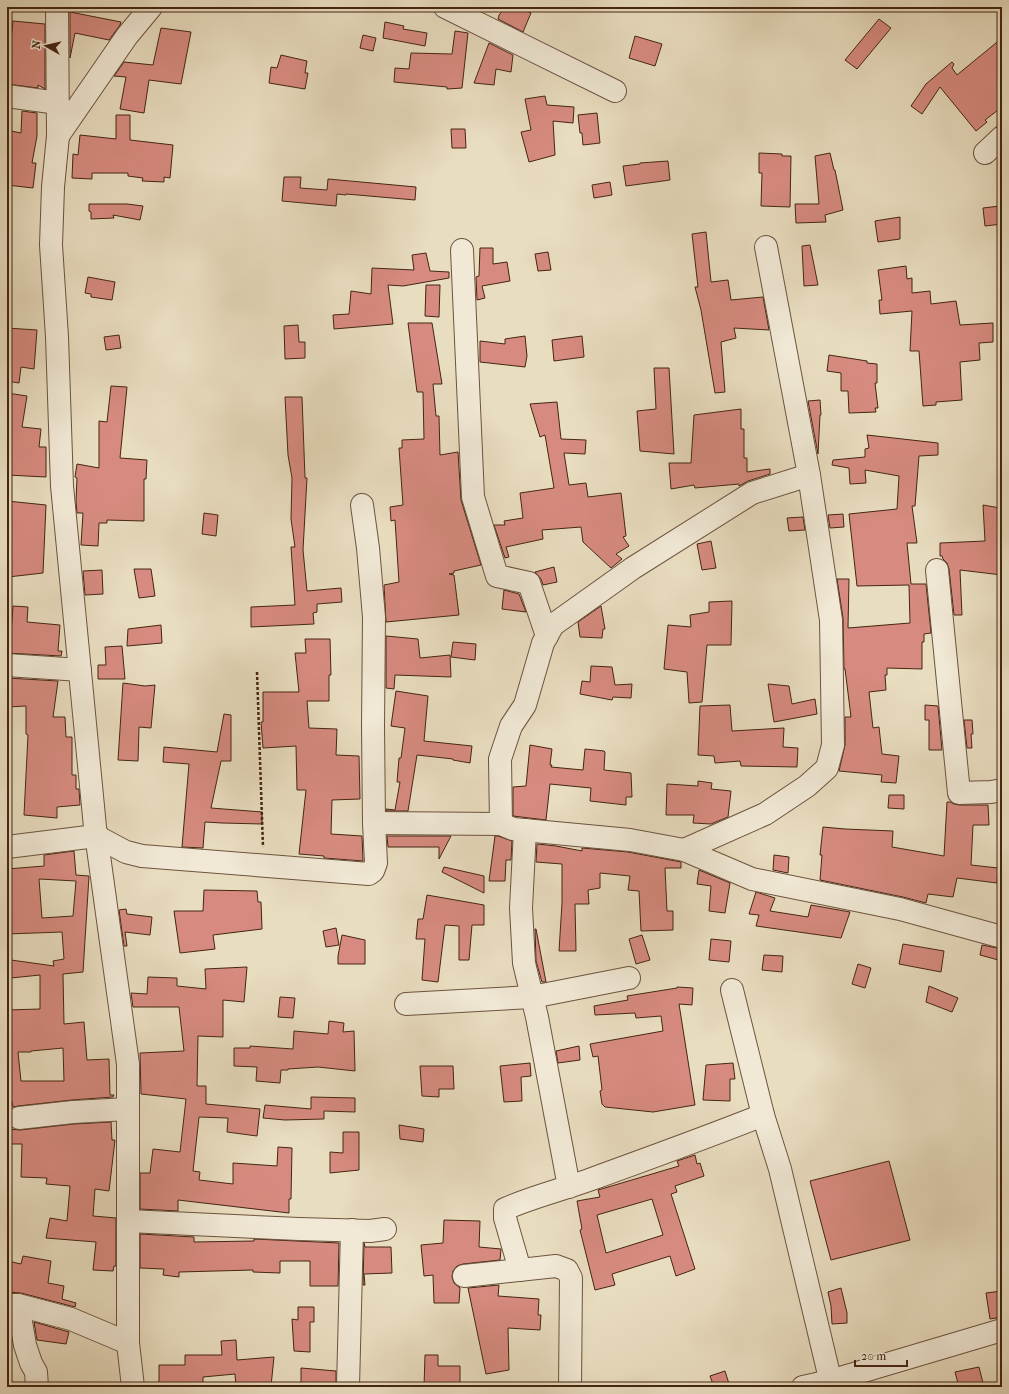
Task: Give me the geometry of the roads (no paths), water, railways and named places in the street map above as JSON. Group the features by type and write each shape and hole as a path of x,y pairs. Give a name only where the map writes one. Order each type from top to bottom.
{"street":[{"path":"57,7 58,136 50,245 57,337 62,486 96,836 128,1064 128,1343 133,1387"},
{"path":"58,136 127,36 151,7"},
{"path":"445,7 615,91"},
{"path":"7,96 58,103"},
{"path":"985,153 1002,137"},
{"path":"684,850 765,814 807,786 827,768 833,745 831,620 809,475 766,247"},
{"path":"462,250 474,497 497,576 529,583 547,636"},
{"path":"501,824 500,759 511,726 525,705 536,663 543,643 552,625 633,568 752,493 809,475"},
{"path":"7,847 96,836 126,852 142,856 369,874 373,871 376,863 373,726 374,617 368,548 362,505"},
{"path":"937,570 959,793 991,792 1002,790"},
{"path":"7,665 80,670"},
{"path":"374,823 501,824 513,829 630,840 684,850 752,879 900,909 1002,937"},
{"path":"525,830 521,908 524,963 537,1017 569,1187"},
{"path":"406,1004 532,997 629,978"},
{"path":"732,990 763,1116 780,1169 831,1384"},
{"path":"19,1118 73,1112 128,1109"},
{"path":"520,1270 504,1218 506,1209 763,1116"},
{"path":"128,1221 370,1231 385,1229"},
{"path":"348,1387 352,1230"},
{"path":"464,1276 556,1266 567,1270 570,1278 570,1387"},
{"path":"13,1305 71,1319 128,1343"},
{"path":"13,1305 31,1363 36,1372 37,1387"},
{"path":"804,1387 831,1384 1002,1330"}]}
